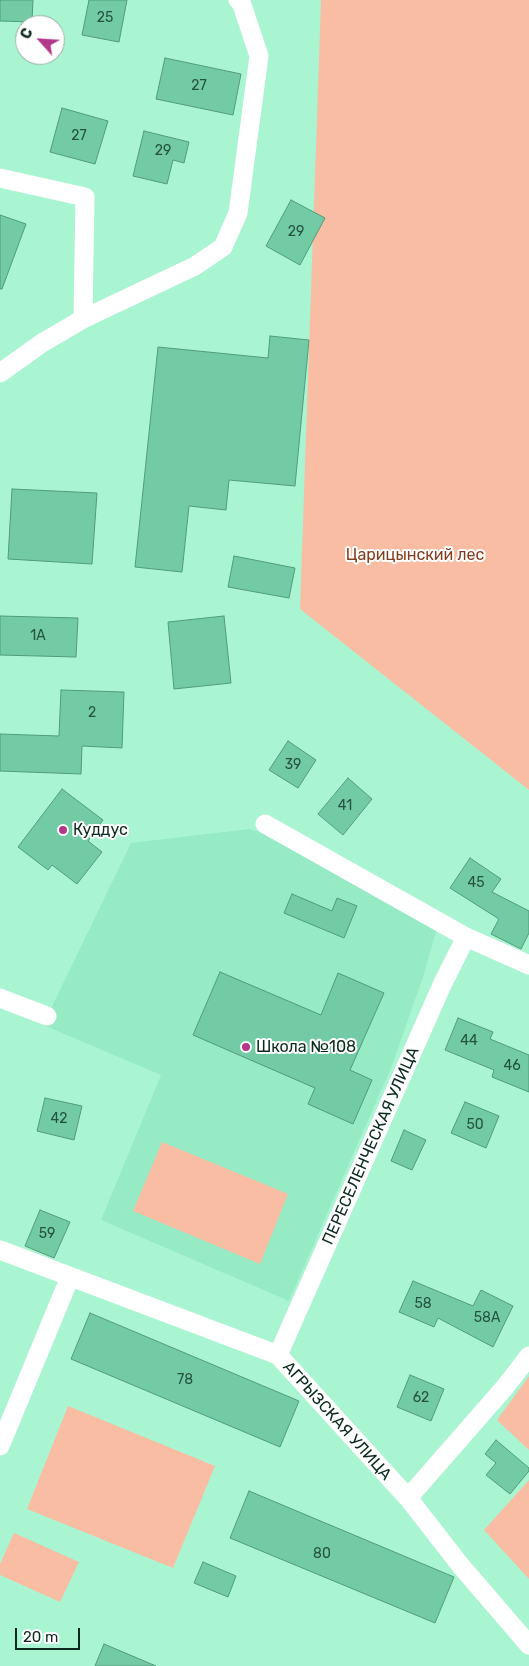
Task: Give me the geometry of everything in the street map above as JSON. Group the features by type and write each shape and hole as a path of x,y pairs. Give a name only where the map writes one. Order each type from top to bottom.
{"street":[{"path":"0,374 42,343 83,319 195,266 223,247 238,213 259,56 241,2 238,0"},
{"path":"0,178 85,197 83,319"},
{"path":"265,824 466,937 529,965"},
{"name":"ПЕРЕСЕЛЕНЧЕСКАЯ УЛИЦА","path":"278,1355 442,985 466,937"},
{"path":"0,998 47,1016"},
{"name":"АГРЫЗСКАЯ УЛИЦА","path":"0,1250 278,1355 408,1498 461,1566 529,1645"},
{"path":"0,1446 70,1277"},
{"path":"408,1498 505,1387 529,1356"}],"shaded area":[{"name":"Школа №108","path":"249,829 258,831 437,928 423,977 391,1068 289,1301 101,1220 161,1075 43,1025 131,843"}],"green space":[{"name":"Царицынский лес","path":"321,0 529,0 529,790 300,609"},
{"path":"162,1142 288,1194 260,1264 133,1211"},
{"path":"529,1376 529,1450 497,1420"},
{"path":"68,1406 215,1466 173,1568 27,1509"},
{"path":"529,1480 529,1579 484,1530"},
{"path":"14,1533 79,1562 60,1602 0,1575 0,1564"}],"building":[{"path":"0,0 33,0 32,15 15,15 15,21 0,21"},
{"path":"89,0 127,0 119,42 82,35"},
{"path":"165,58 241,74 233,115 156,99"},
{"path":"62,108 108,121 95,164 50,152"},
{"path":"144,131 189,142 184,163 173,160 167,184 133,176"},
{"path":"291,200 325,218 300,265 266,246"},
{"path":"0,215 26,224 2,289 0,289"},
{"path":"270,336 309,340 295,486 229,480 226,510 189,506 182,572 135,567 158,347 268,358"},
{"path":"12,489 97,493 92,564 8,559"},
{"path":"234,556 295,568 289,598 228,587"},
{"path":"0,616 78,618 76,657 0,655"},
{"path":"224,616 231,683 174,689 168,622"},
{"path":"61,690 124,692 122,748 82,746 81,774 0,771 0,734 59,736"},
{"path":"288,741 316,760 298,788 269,770"},
{"path":"348,778 372,799 343,835 318,814"},
{"name":"Куддус","path":"62,789 103,820 88,841 102,852 77,884 52,865 48,870 18,847"},
{"path":"470,858 501,879 492,892 529,911 529,933 521,949 491,934 499,919 450,888"},
{"path":"292,894 332,911 337,898 357,906 344,938 284,913"},
{"path":"220,972 321,1015 338,973 384,993 350,1070 372,1080 353,1124 308,1104 315,1088 193,1035"},
{"path":"458,1018 493,1032 490,1039 529,1055 529,1092 492,1077 494,1070 445,1050"},
{"path":"45,1098 82,1106 74,1140 37,1131"},
{"path":"465,1102 499,1116 486,1148 451,1133"},
{"path":"404,1130 426,1140 412,1170 391,1161"},
{"path":"40,1210 70,1222 54,1258 25,1246"},
{"path":"413,1281 473,1306 481,1290 513,1306 493,1347 438,1318 434,1327 399,1312"},
{"path":"90,1313 299,1401 280,1447 71,1359"},
{"path":"410,1375 444,1389 431,1421 397,1407"},
{"path":"496,1440 529,1468 529,1471 510,1494 486,1475 496,1463 485,1454"},
{"path":"249,1491 454,1577 435,1623 230,1538"},
{"path":"203,1562 236,1576 228,1597 194,1583"},
{"path":"104,1644 156,1666 95,1666"}],"place":[{"name":"Куддус","path":"63,830"},
{"name":"Школа №108","path":"246,1047"}]}
